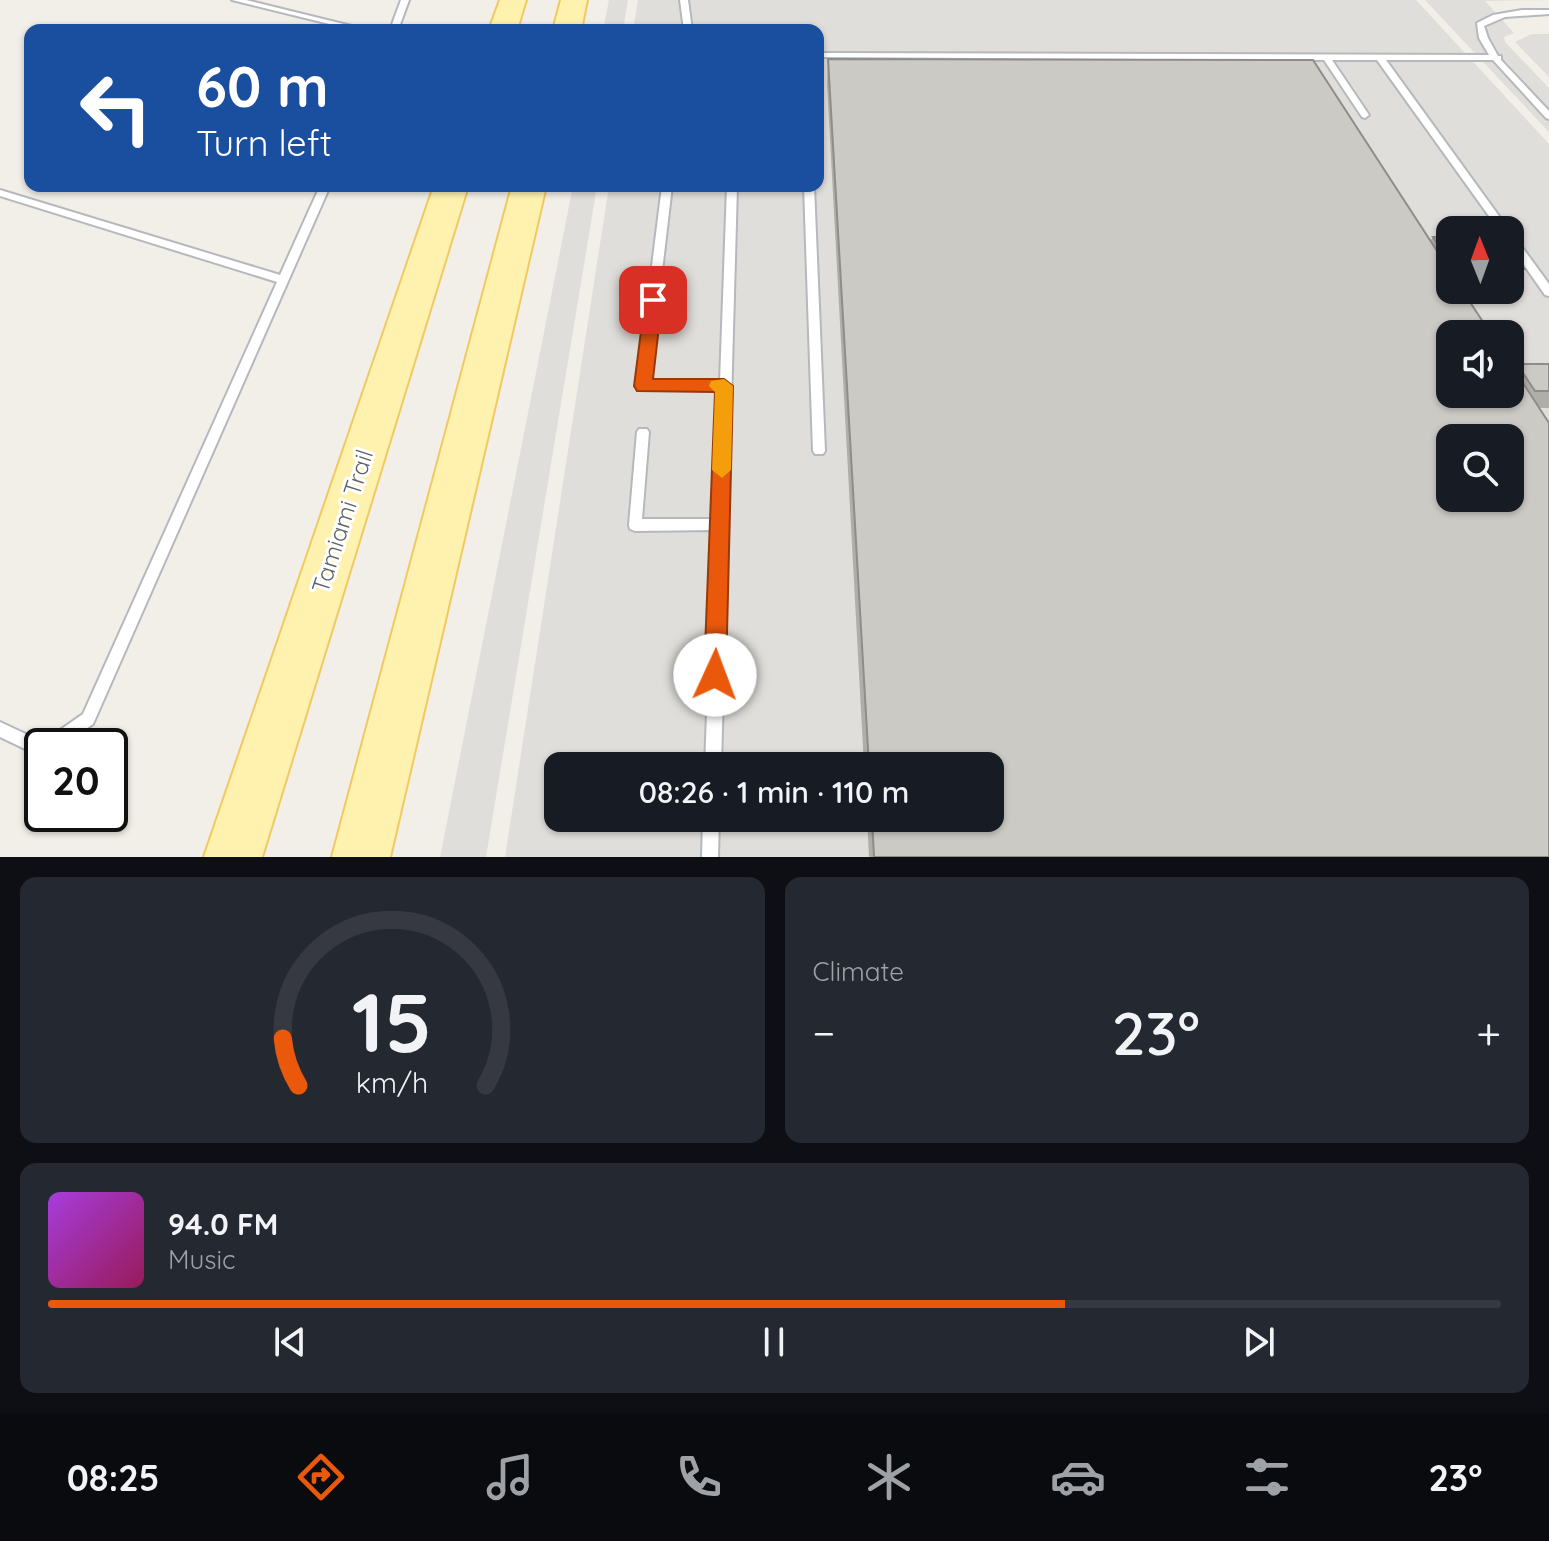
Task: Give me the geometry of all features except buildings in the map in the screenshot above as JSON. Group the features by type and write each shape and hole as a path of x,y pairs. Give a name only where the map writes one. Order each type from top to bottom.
{"main road":[{"path":"505,24 513,0"},
{"path":"568,24 574,0"},
{"name":"Tamiami Trail","path":"233,857 449,192"},
{"path":"361,857 527,192"}],"lane":[{"path":"236,0 338,24"},
{"path":"396,24 405,0"},
{"path":"684,0 687,24"},
{"path":"1549,12 1512,12 1492,17 1480,25 1482,36 1498,58 1549,116"},
{"path":"824,55 1498,58"},
{"path":"1326,57 1365,115"},
{"path":"1380,58 1494,216"},
{"path":"75,728 88,719 322,192"},
{"path":"666,192 643,386 724,386"},
{"path":"713,752 732,192"},
{"path":"809,192 819,451"},
{"path":"0,193 283,280"},
{"path":"1524,257 1549,292"},
{"path":"643,432 635,525 720,524"},
{"path":"0,729 24,740"},
{"path":"710,857 711,832"}],"shaded area":[{"path":"609,0 628,0 624,24 604,24"},
{"path":"638,0 1416,0 1549,144 1549,857 505,857 608,192 824,192 824,24 634,24"},
{"path":"1425,0 1549,0 1485,1 1514,33 1504,37 1505,42 1549,88 1549,132"},
{"path":"1532,34 1549,34 1549,77 1515,42"},
{"path":"572,192 596,192 486,857 440,857"}],"slow traffic":[{"path":"717,386 724,386 722,470"}],"route":[{"path":"653,300 643,386 724,386 715,675"}]}
